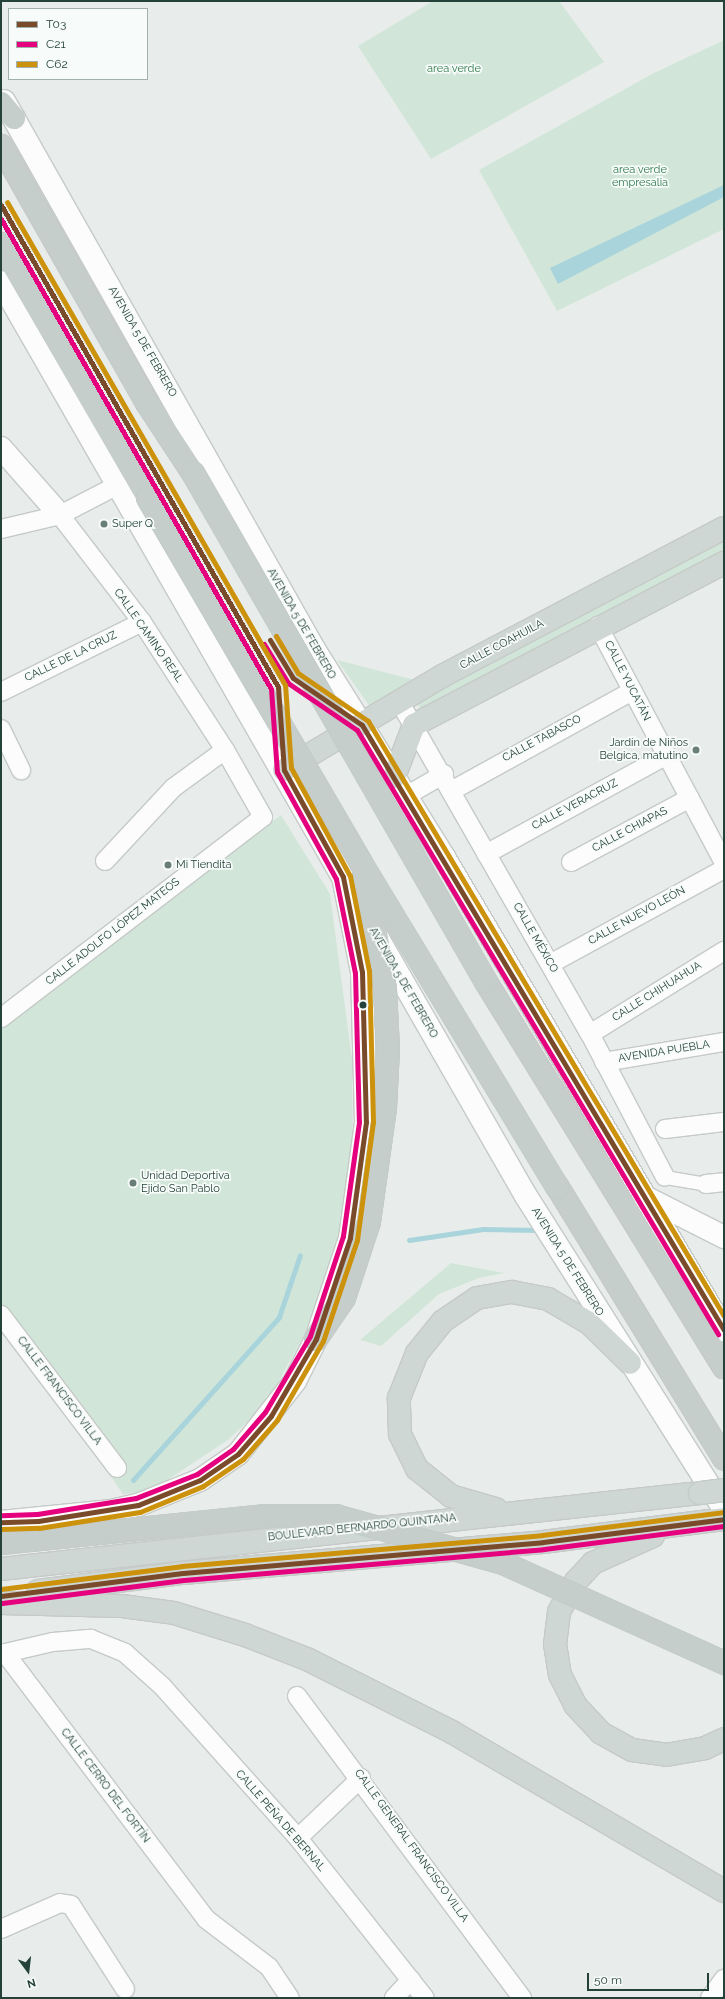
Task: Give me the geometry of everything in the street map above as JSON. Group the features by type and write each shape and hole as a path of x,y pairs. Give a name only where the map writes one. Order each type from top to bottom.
{"highway":[{"name":"AVENIDA 5 DE FEBRERO","path":"1,146 147,403 193,473 486,982 724,1367"},
{"path":"1,244 361,863 724,1459"},
{"path":"316,1339 344,1298 369,1222 385,1108 388,1049 385,989 361,863"},
{"path":"1,1543 266,1516 336,1516 503,1563 724,1663"}],"main road":[{"name":"AVENIDA 5 DE FEBRERO","path":"1,96 7,111 314,649 406,796 724,1330"},
{"name":"AVENIDA 5 DE FEBRERO","path":"1,282 116,486 284,770 343,877 526,1196 630,1363 719,1517"},
{"name":"CALLE CAMINO REAL","path":"1,448 60,515"},
{"name":"CALLE COAHUILA","path":"284,770 362,725 399,701 724,528"},
{"path":"394,777 414,725 598,626 724,562"},
{"path":"1,1522 110,1511 138,1505 200,1480 238,1454 271,1416 316,1339 350,1238 366,1122 362,972 343,877"},
{"path":"644,1196 724,1237"},
{"path":"551,1509 507,1511 479,1506 451,1496 417,1469 400,1434 399,1398 417,1354 443,1321 477,1298 512,1292 548,1299 589,1323 630,1363"},
{"name":"BOULEVARD BERNARDO QUINTANA","path":"1,1569 724,1490"},
{"path":"1,1596 183,1573 543,1542 719,1517"},
{"path":"719,1517 658,1535 593,1563 576,1581 559,1612 555,1644 563,1681 575,1705 601,1733 632,1750 666,1755 706,1748 724,1739"},
{"path":"1,1603 122,1606 174,1614 302,1657 452,1732 724,1891"}],"street":[{"path":"1,529 60,515 116,486"},
{"name":"CALLE CAMINO REAL","path":"60,515 142,622 225,750 263,817"},
{"name":"CALLE DE LA CRUZ","path":"1,692 142,622"},
{"name":"CALLE YUCATÁN","path":"598,626 665,756 690,798 724,863"},
{"name":"CALLE TABASCO","path":"453,790 632,691"},
{"name":"CALLE MÉXICO","path":"399,701 444,774 486,854 590,1034 665,1177"},
{"path":"1,729 21,770"},
{"path":"105,861 173,788 225,750"},
{"name":"CALLE VERACRUZ","path":"486,854 665,756"},
{"path":"406,796 444,774"},
{"name":"CALLE CHIAPAS","path":"571,862 690,798"},
{"name":"CALLE ADOLFO LÓPEZ MATEOS","path":"1,1018 263,817"},
{"name":"CALLE NUEVO LEÓN","path":"550,964 724,869"},
{"name":"CALLE CHIHUAHUA","path":"590,1034 724,951"},
{"name":"AVENIDA PUEBLA","path":"604,1062 724,1042"},
{"path":"665,1129 724,1122"},
{"path":"665,1177 706,1184 724,1182"},
{"name":"CALLE FRANCISCO VILLA","path":"1,1315 117,1468"},
{"name":"CALLE PEÑA DE BERNAL","path":"3,1654 53,1642 91,1639 125,1653 162,1686 298,1838 425,1998"},
{"name":"CALLE CERRO DEL FORTÍN","path":"3,1654 206,1919 269,1967 290,1998"},
{"name":"CALLE GENERAL FRANCISCO VILLA","path":"298,1696 361,1778 522,1998"},
{"path":"298,1838 361,1778"},
{"path":"1,1929 60,1903 71,1905 125,1989"},
{"path":"710,1998 724,1979"},
{"path":"394,1998 411,1980"}],"green space":[{"name":"area verde","path":"433,1 559,1 604,62 431,159 358,46"},
{"name":"area verde empresalia","path":"724,40 724,229 557,311 479,170 654,73"},
{"path":"724,531 724,562 421,709 408,692 370,707 337,660 419,681"},
{"path":"281,815 330,894 352,1059 353,1158 345,1209 324,1286 302,1339 266,1404 228,1440 149,1492 123,1494 1,1321 1,1025"},
{"path":"451,1263 504,1273 479,1278 439,1294 381,1346 360,1340"}],"water":[{"path":"724,185 724,197 558,284 550,268"}],"waterway":[{"path":"409,1240 483,1229 541,1230"},
{"path":"133,1480 279,1317 300,1255"}],"transit line":[{"name":"C62","path":"1,1529 39,1528 140,1512 203,1486 243,1459 277,1420 323,1341 357,1240 373,1122 369,971 350,876 291,768 285,685 7,202"},
{"name":"T03","path":"1,205 278,687 284,770 343,877 362,972 366,1122 350,1238 316,1339 271,1416 238,1454 200,1480 138,1505 38,1521 1,1522"},
{"name":"C21","path":"1,219 271,689 277,772 336,879 355,973 359,1122 343,1236 310,1336 265,1412 233,1449 197,1474 136,1498 37,1514 1,1515"},
{"name":"C62","path":"276,636 298,673 368,721 724,1316"},
{"name":"T03","path":"270,640 293,678 362,725 724,1330"},
{"name":"C21","path":"264,644 288,683 357,730 718,1334"},
{"name":"C62","path":"1,1589 182,1566 542,1535 723,1512"},
{"name":"T03","path":"1,1596 183,1573 543,1542 724,1519"},
{"name":"C21","path":"2,1603 184,1580 544,1549 724,1526"}],"place":[{"name":"Super Q","path":"104,524"},
{"name":"Jardín de Niños Belgica, matutino","path":"696,750"},
{"name":"Mi Tiendita","path":"168,865"},
{"name":"Unidad Deportiva Ejido San Pablo","path":"133,1183"}]}
